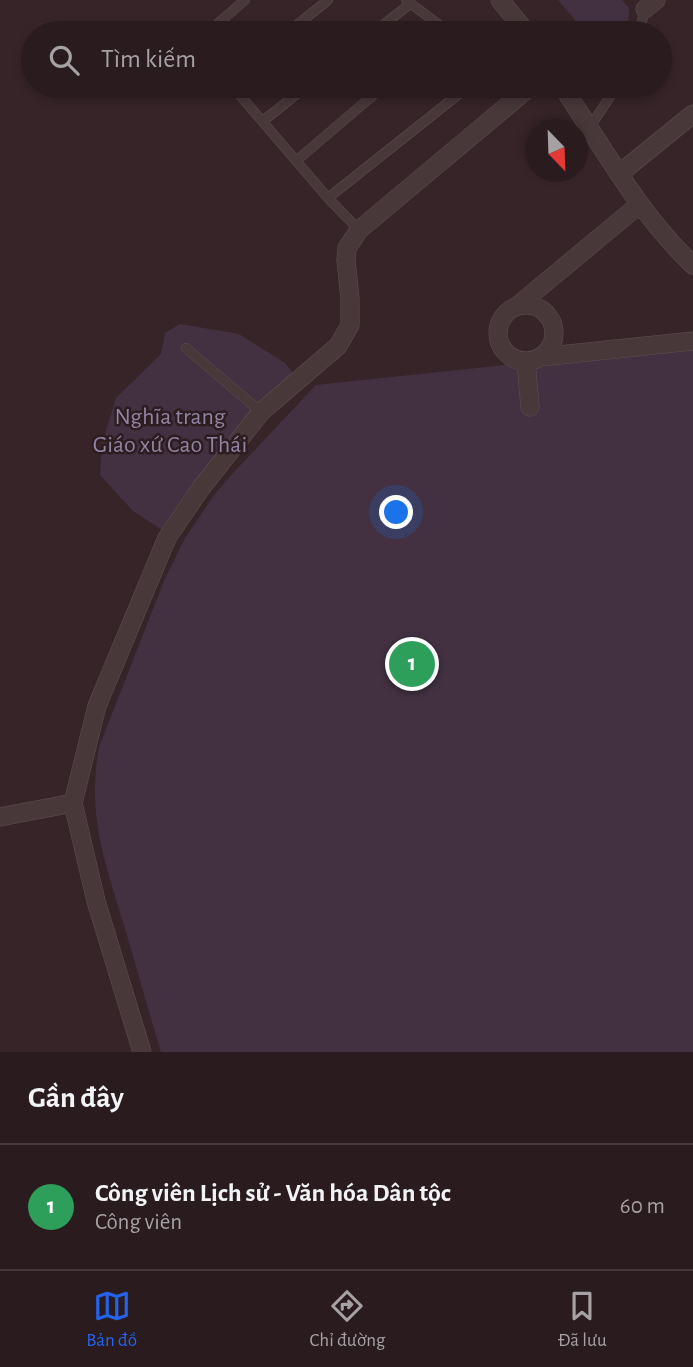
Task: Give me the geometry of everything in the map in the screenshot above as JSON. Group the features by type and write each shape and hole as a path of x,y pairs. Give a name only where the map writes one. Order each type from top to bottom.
{"street":[{"path":"500,0 517,21"},
{"path":"142,1052 96,901 73,803 97,706 167,538 201,488 261,412 338,345 350,325 347,248 359,230 508,98"},
{"path":"570,98 640,204 669,241 692,262"},
{"path":"619,174 693,114"},
{"path":"640,204 503,317 498,334 504,350 518,359 533,359 693,341"},
{"path":"516,307 535,306 550,317 555,334 547,351 533,359"},
{"path":"530,407 533,359"},
{"path":"0,817 73,803"}],"lane":[{"path":"220,21 245,0"},
{"path":"302,21 328,0"},
{"path":"386,21 408,1 433,21"},
{"path":"243,98 359,230"},
{"path":"263,121 292,98"},
{"path":"296,161 370,98"},
{"path":"328,198 454,98"},
{"path":"590,127 609,98"},
{"path":"186,348 261,412"}],"green space":[{"path":"558,0 622,0 629,8 628,21 576,21"},
{"name":"Nghĩa trang Giáo xứ Cao Thái","path":"180,324 239,334 285,363 297,378 164,531 133,511 100,475 102,444 116,398 161,354 165,333"},
{"path":"693,345 693,1052 161,1052 99,836 96,771 99,747 164,581 184,540 214,495 316,385"}],"place":[{"name":"Công viên Lịch sử - Văn hóa Dân tộc","path":"412,664"}]}
